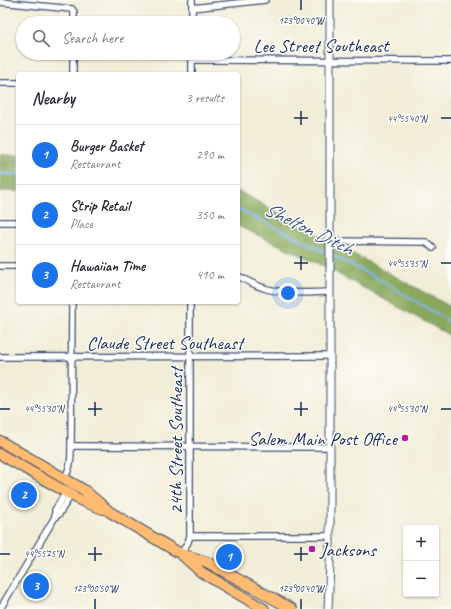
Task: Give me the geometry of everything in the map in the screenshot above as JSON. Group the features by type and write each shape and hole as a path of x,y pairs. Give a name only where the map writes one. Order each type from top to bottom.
{"highway":[{"path":"0,441 84,490 110,512"},
{"path":"0,454 33,472 68,494 110,512 181,554 201,572 264,609"},
{"path":"33,472 59,481 62,481 64,478"},
{"path":"181,554 207,562 292,609"}],"street":[{"path":"192,0 192,16"},
{"path":"192,8 266,0"},
{"path":"328,609 330,536 330,0"},
{"path":"0,2 73,10 73,16"},
{"path":"73,60 73,72"},
{"path":"192,60 192,72"},
{"name":"Lee Street Southeast","path":"192,60 451,61"},
{"path":"0,83 16,83"},
{"path":"0,222 16,222"},
{"path":"329,241 426,242 433,248"},
{"path":"0,266 16,266"},
{"path":"240,277 268,289 330,292"},
{"path":"64,478 70,467 71,446 72,304"},
{"name":"24th Street Southeast","path":"181,554 190,536 190,304"},
{"name":"Claude Street Southeast","path":"0,357 330,356"},
{"path":"71,446 330,446"},
{"path":"0,609 55,517 55,510 68,494"},
{"path":"190,536 330,536"}],"green space":[{"path":"0,155 16,155 16,191 0,191"},
{"path":"240,192 451,307 451,336 320,264 240,227"}],"waterway":[{"name":"Shelton Ditch","path":"0,174 16,174"},
{"name":"Shelton Ditch","path":"240,210 328,253"},
{"name":"Shelton Ditch","path":"332,255 375,277 451,322"}],"place":[{"name":"Salem Main Post Office","path":"405,438"},
{"name":"Strip Retail","path":"24,495"},
{"name":"Jacksons","path":"312,549"},
{"name":"Burger Basket","path":"229,557"},
{"name":"Hawaiian Time","path":"36,586"}]}
